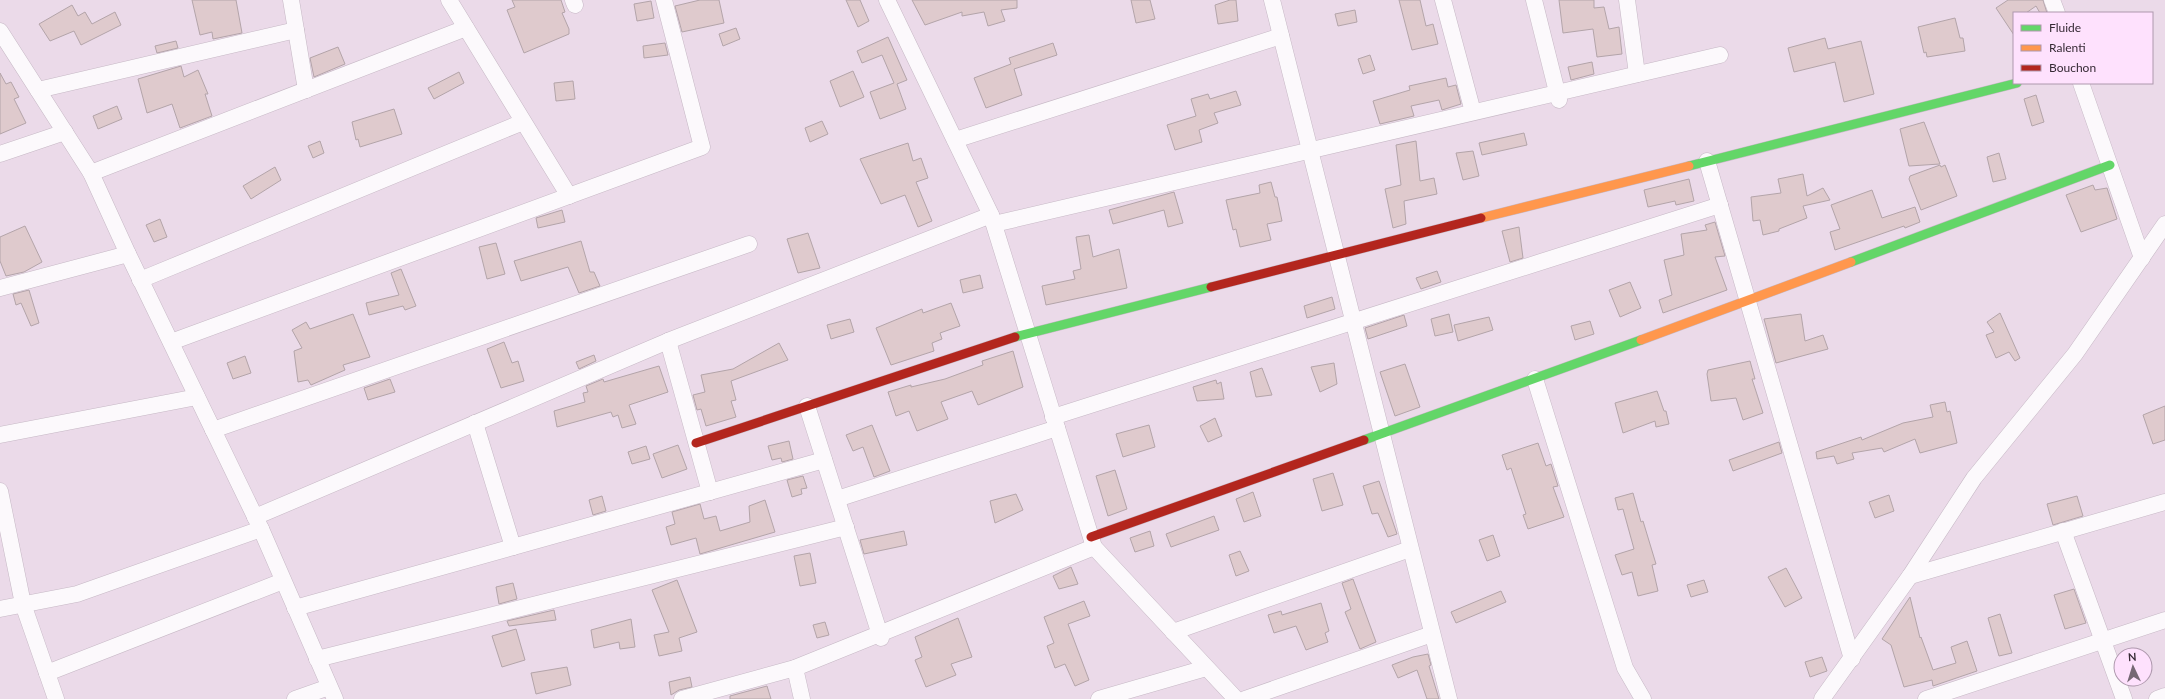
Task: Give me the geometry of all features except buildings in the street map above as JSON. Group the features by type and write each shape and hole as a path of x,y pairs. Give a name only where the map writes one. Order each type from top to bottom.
{"street":[{"path":"291,0 306,90"},
{"path":"448,0 568,196"},
{"path":"171,342 702,147 664,0"},
{"path":"886,0 992,219 1092,542 1172,632 1236,699"},
{"path":"1272,0 1449,699"},
{"path":"1443,0 1473,112"},
{"path":"1534,0 1558,96"},
{"path":"1627,0 1637,74"},
{"path":"2052,0 2057,12"},
{"path":"91,173 466,28"},
{"path":"38,90 296,30"},
{"path":"955,140 1281,36"},
{"path":"2,40 38,90 91,173 140,280 258,523 332,693 295,699"},
{"path":"0,609 77,594 258,523 475,423 668,341 992,219 1310,150 1473,112 1558,96 1637,74 1720,55"},
{"path":"696,443 1028,333 2013,84"},
{"path":"2081,84 2142,258"},
{"path":"140,280 523,122"},
{"path":"0,154 65,132"},
{"path":"1707,161 1852,659"},
{"path":"682,699 795,668 880,636 1092,542 1381,434 1536,379 2110,165"},
{"path":"837,499 1055,422 1353,322 1720,204"},
{"path":"1822,699 1910,576 1974,478 2075,354 2165,224"},
{"path":"213,430 749,244"},
{"path":"0,288 128,254"},
{"path":"668,341 710,492"},
{"path":"1536,379 1625,668 1643,699"},
{"path":"0,435 197,396"},
{"path":"807,406 880,636"},
{"path":"475,423 513,547"},
{"path":"295,608 824,460"},
{"path":"0,491 23,604 56,699"},
{"path":"1910,576 2165,502"},
{"path":"317,659 846,527"},
{"path":"2063,531 2124,699"},
{"path":"1172,632 1410,549"},
{"path":"47,673 283,581"},
{"path":"1926,699 2165,620"},
{"path":"1245,699 1432,634"},
{"path":"795,668 802,699"},
{"path":"1099,699 1206,668"},
{"path":"2157,699 2165,696"}],"traffic: fast":[{"path":"1689,166 2013,84"},
{"path":"1851,262 2110,165"},
{"path":"1015,337 1211,287"},
{"path":"1364,440 1641,340"}],"traffic: slow":[{"path":"1481,218 1689,166"},
{"path":"1641,340 1851,262"}],"traffic: jam":[{"path":"1211,287 1481,218"},
{"path":"696,443 1015,337"},
{"path":"1091,537 1364,440"}]}
